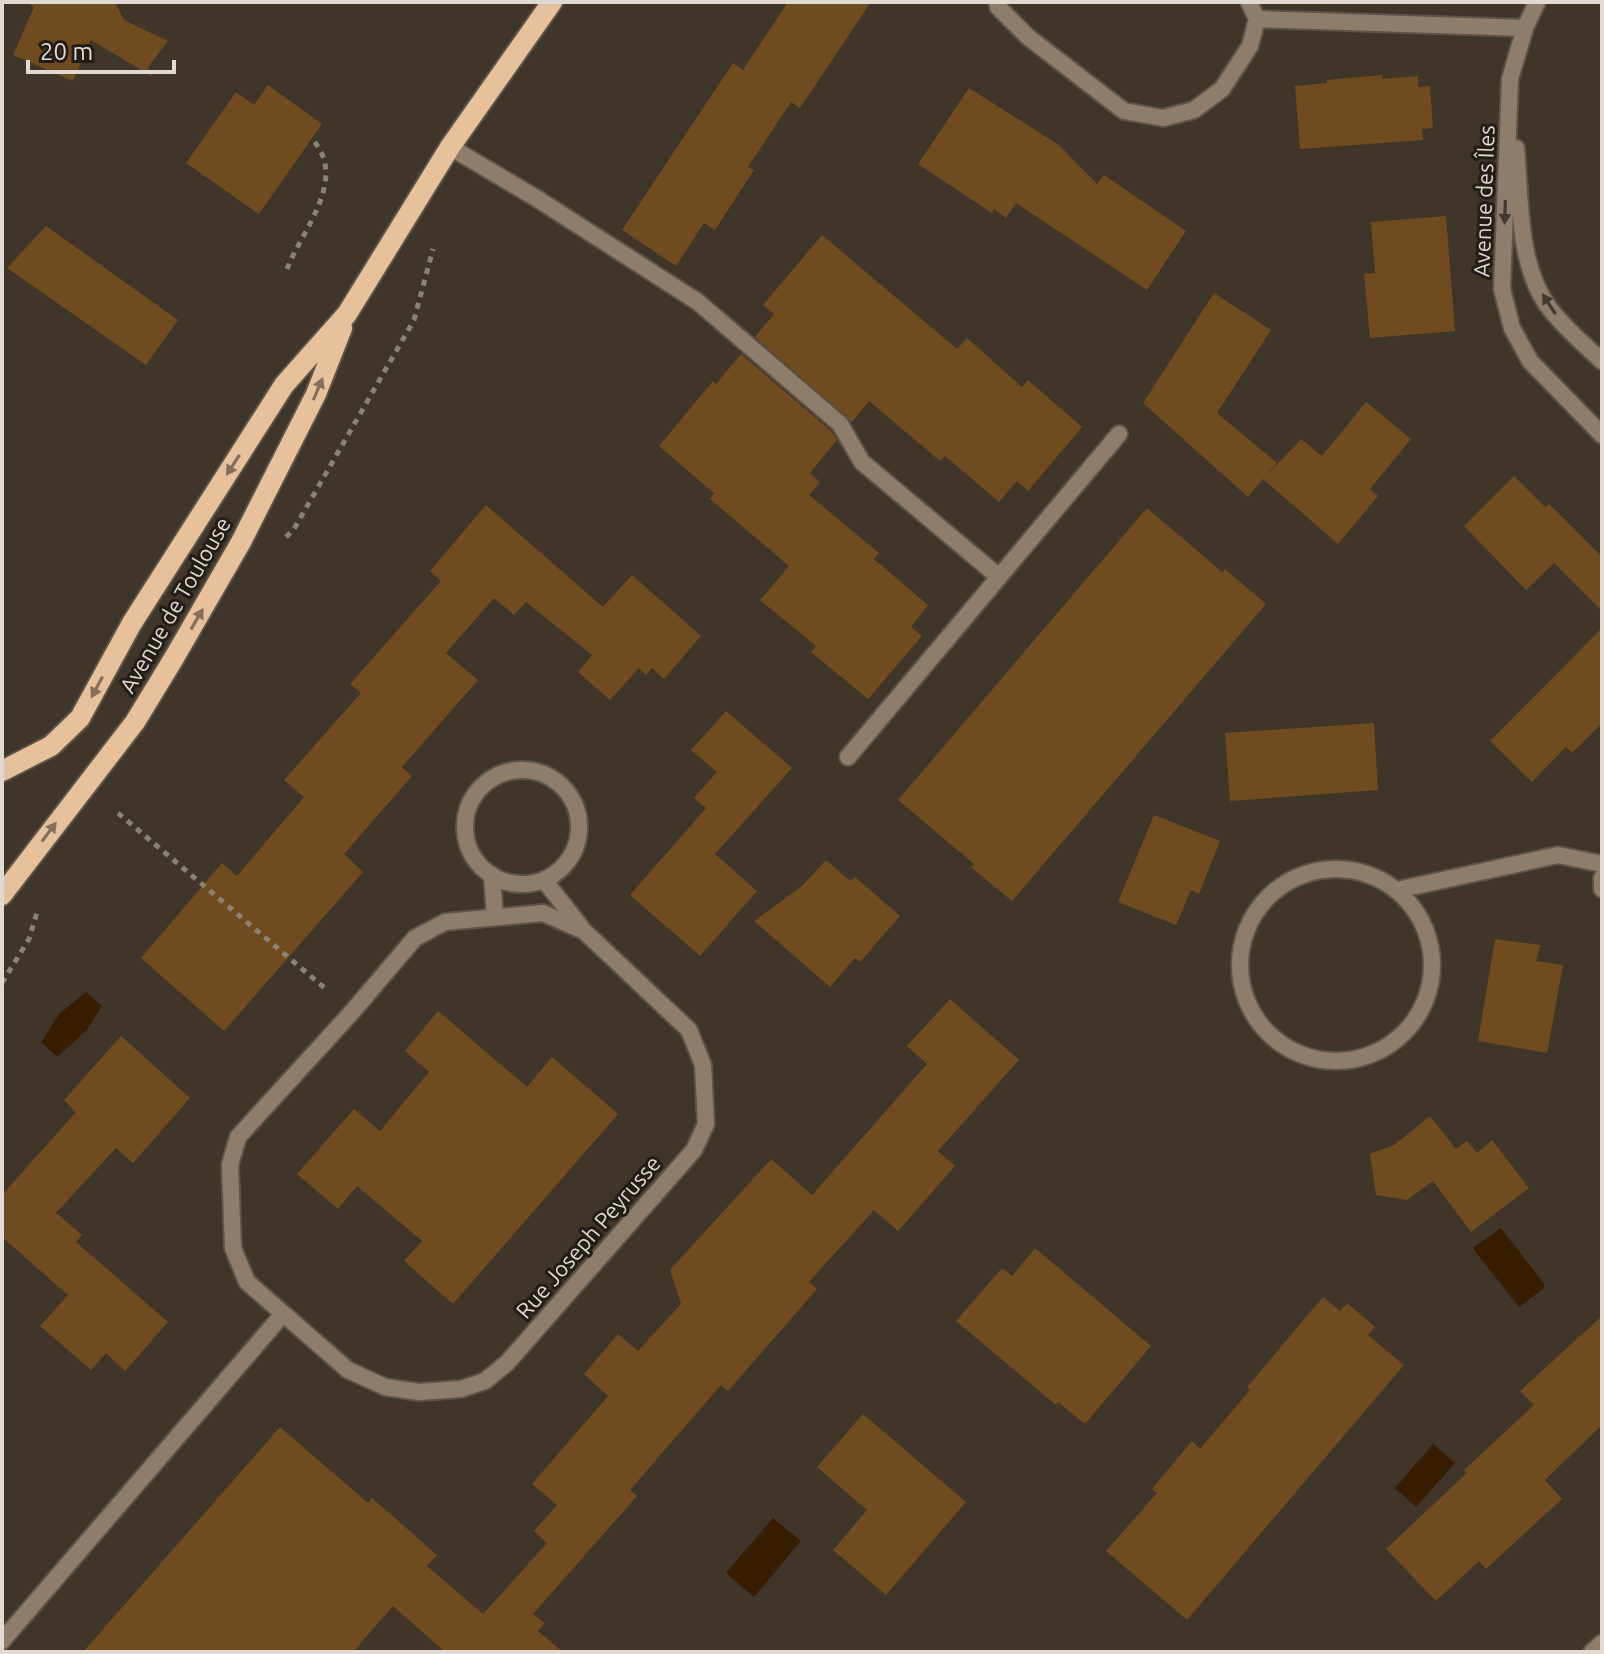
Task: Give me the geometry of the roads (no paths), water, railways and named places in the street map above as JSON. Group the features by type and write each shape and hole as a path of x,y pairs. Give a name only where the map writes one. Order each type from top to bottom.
{"main road":[{"name":"Avenue de Toulouse","path":"2,771 51,746 80,718 132,623 284,385 347,314 450,147 552,2"},
{"name":"Avenue de Toulouse","path":"2,895 135,722 174,658 241,542 316,394 347,314"}],"street":[{"path":"997,2 998,7 1028,37 1124,111 1163,118 1194,110 1222,89 1250,46 1257,19 1249,2"},
{"name":"Avenue des Îles","path":"1537,2 1525,28 1510,79 1502,289 1512,328 1530,361 1602,435"},
{"path":"1257,19 1525,28"},
{"name":"Avenue des Îles","path":"1510,79 1524,235 1531,271 1548,307 1602,361"},
{"path":"450,147 698,302 840,424 862,462 999,577"},
{"path":"848,757 1119,434"},
{"path":"525,769 549,776 565,788 575,805 579,823 577,842 568,860 544,880 524,884 492,875 477,862 468,846 465,826 471,799 484,784 506,772 525,769"},
{"path":"1397,890 1413,905 1429,935 1433,971 1425,1003 1402,1037 1373,1055 1334,1063 1301,1056 1282,1045 1257,1022 1243,990 1240,956 1250,921 1270,894 1303,873 1336,868 1368,873 1397,890 1558,855 1602,864"},
{"path":"492,875 495,917"},
{"path":"1602,878 1602,889"},
{"name":"Rue Joseph Peyrusse","path":"544,880 584,931 689,1030 703,1065 706,1124 694,1150 507,1363 485,1381 461,1389 419,1392 385,1387 348,1370 247,1282 233,1248 230,1165 238,1137 415,938 445,922 543,913 584,931"},
{"path":"2,1641 283,1314"},
{"path":"1592,1652 1602,1643"}]}
